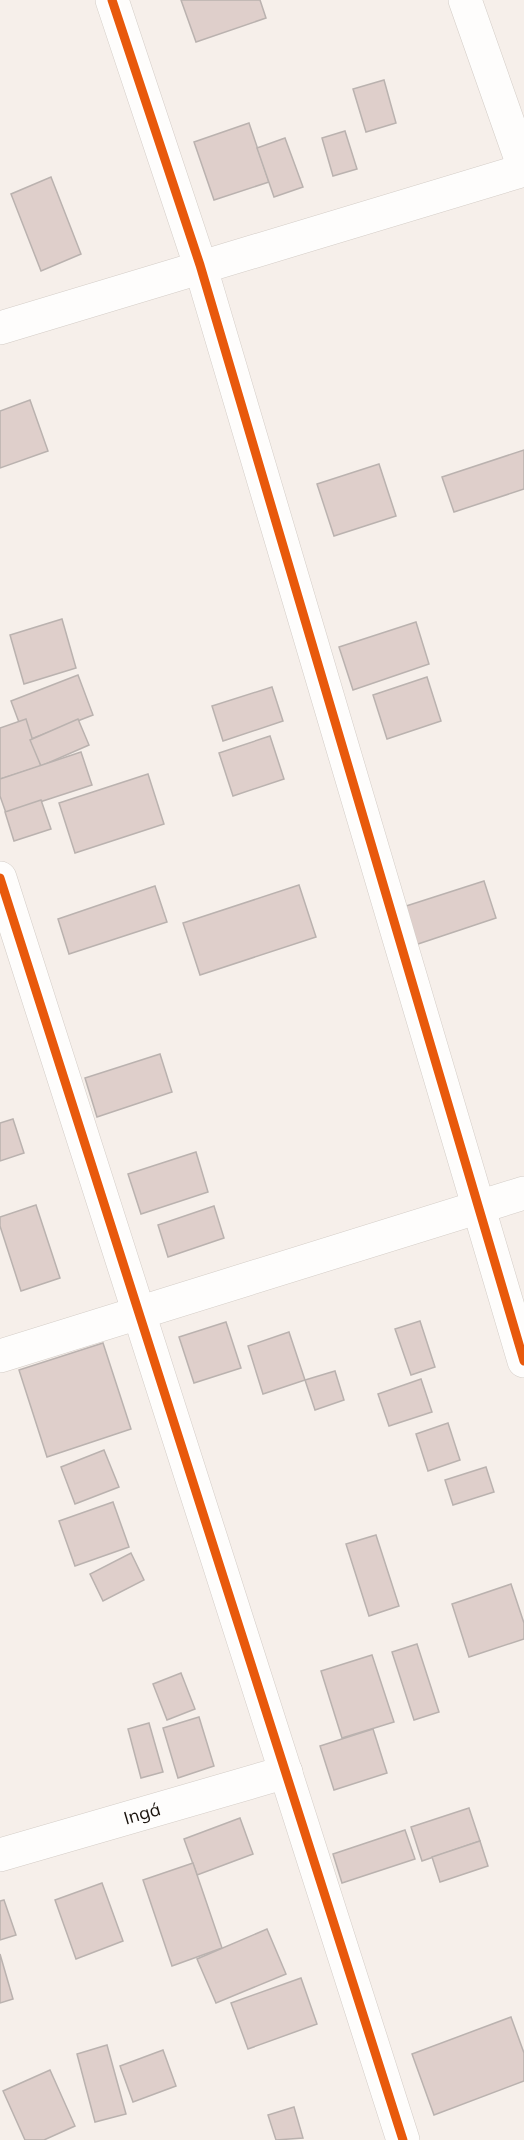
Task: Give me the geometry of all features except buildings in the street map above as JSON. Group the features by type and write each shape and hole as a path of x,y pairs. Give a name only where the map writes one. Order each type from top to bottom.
{"street":[{"path":"112,0 200,265 524,1361"},
{"path":"0,328 200,265 524,169 465,0"},
{"path":"0,878 403,2140"},
{"path":"0,1356 524,1193"},
{"name":"Ingá","path":"0,1855 286,1772"}],"cycle path":[{"path":"112,0 200,265 524,1361"},
{"path":"0,878 403,2140"}]}
